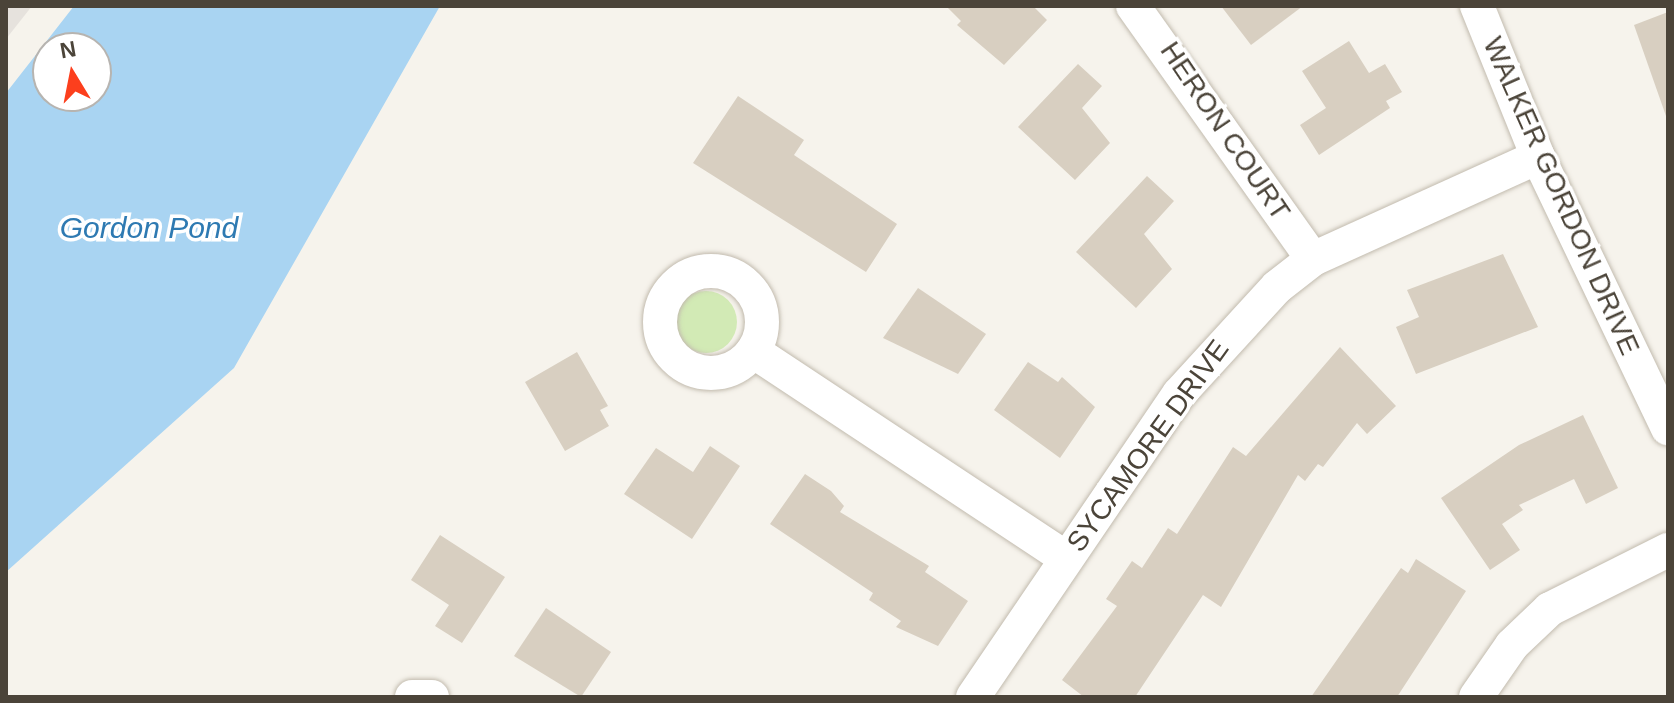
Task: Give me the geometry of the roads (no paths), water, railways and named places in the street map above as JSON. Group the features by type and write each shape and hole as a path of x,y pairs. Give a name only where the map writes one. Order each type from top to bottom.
{"street":[{"name":"HERON COURT","path":"1133,6 1313,259"},
{"name":"WALKER GORDON DRIVE","path":"1477,6 1538,157 1668,428"},
{"name":"SYCAMORE DRIVE","path":"973,697 1066,558 1211,354 1313,259 1538,157"},
{"path":"753,351 1066,558"},
{"path":"1476,697 1512,645 1550,609 1668,550"},
{"path":"412,697 432,697"}],"water":[{"name":"Gordon Pond","path":"74,6 440,6 234,368 6,572 6,93 32,60 32,112 112,112 112,32 54,32"}]}
